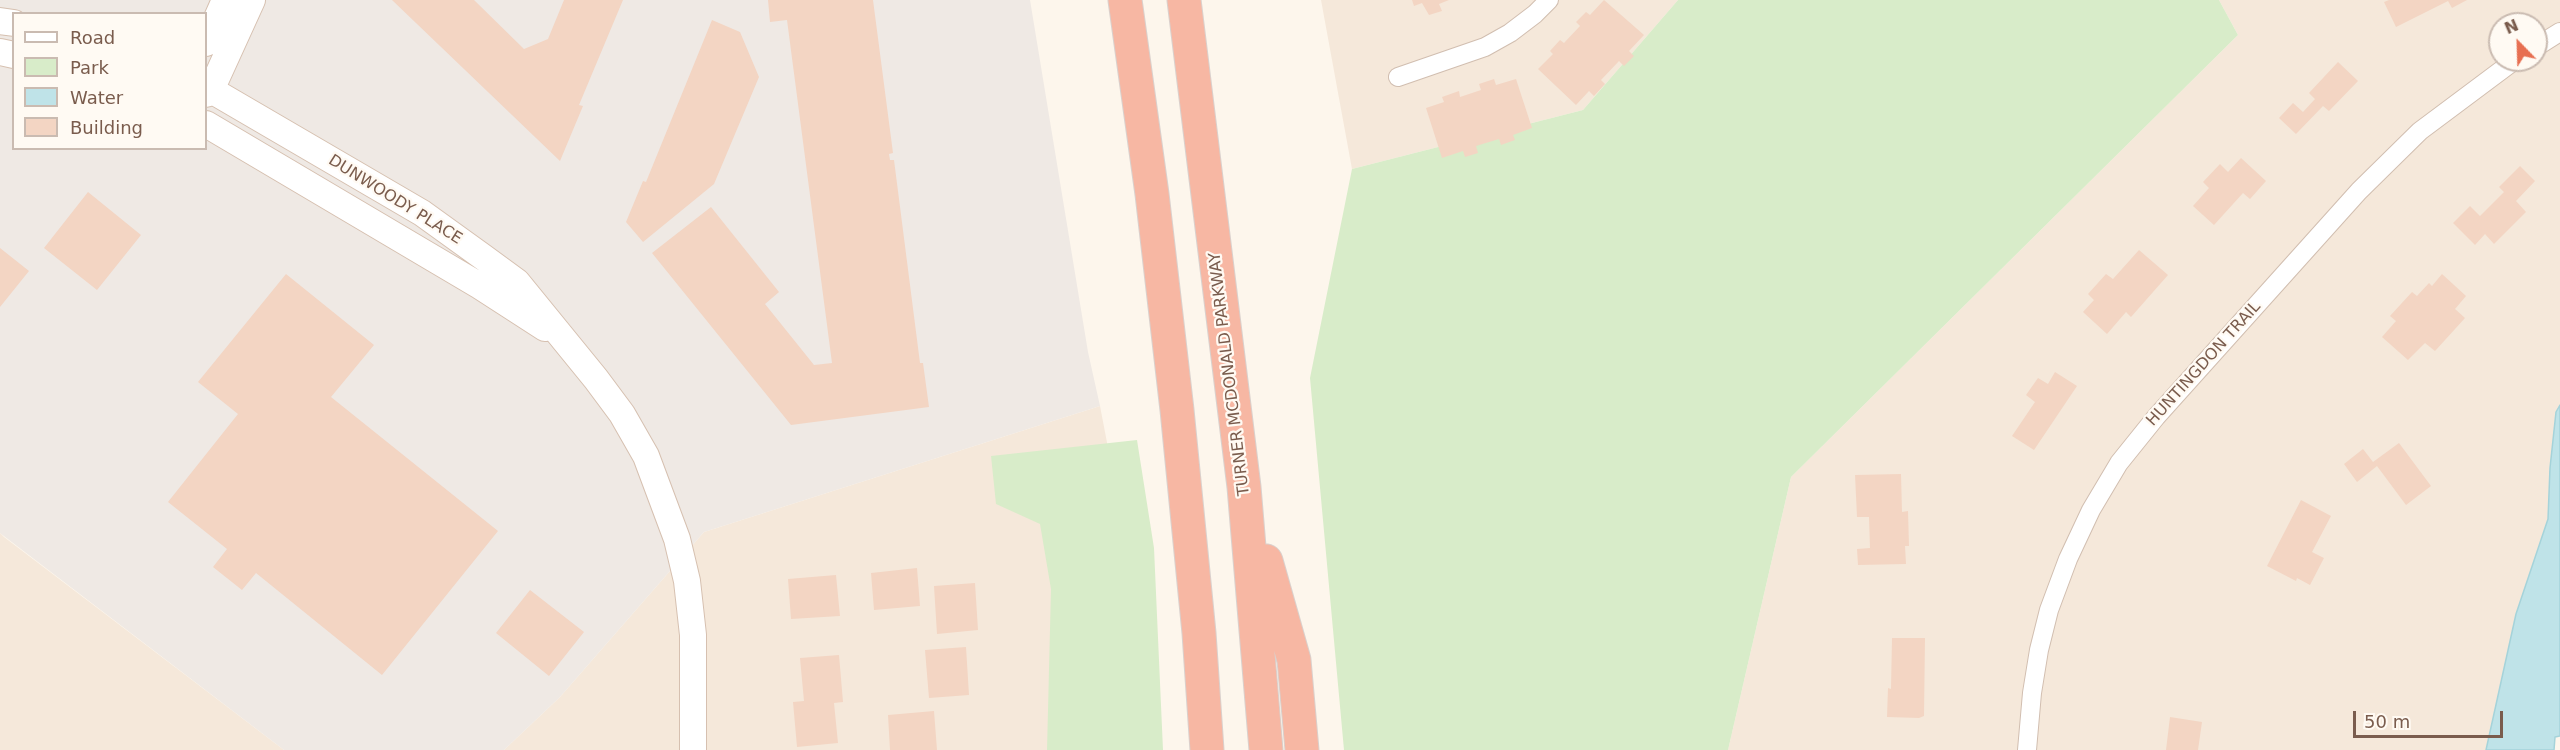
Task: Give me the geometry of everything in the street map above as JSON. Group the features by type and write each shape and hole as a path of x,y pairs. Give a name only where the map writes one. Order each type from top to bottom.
{"highway":[{"path":"1125,0 1152,194 1177,410 1199,633 1207,750"},
{"name":"TURNER MCDONALD PARKWAY","path":"1184,0 1244,487 1266,750"},
{"path":"1244,487 1294,660 1302,750"}],"street":[{"path":"207,41 225,0"},
{"path":"207,91 252,0"},
{"path":"1398,77 1485,47 1510,33 1549,0"},
{"name":"HUNTINGDON TRAIL","path":"2027,750 2033,682 2049,610 2068,559 2091,510 2119,463 2178,391 2359,191 2420,131 2500,72"},
{"name":"DUNWOODY PLACE","path":"207,91 440,225 517,282 622,414 646,456 677,539 687,581 693,635 693,750"},
{"name":"DUNWOODY PLACE","path":"207,125 480,285 563,340"}],"shaded area":[{"path":"0,0 1030,0 1088,352 1100,406 704,532 560,697 504,750 284,750 0,533"},
{"path":"1321,0 1678,0 1583,110 1352,169"},
{"path":"2219,0 2560,0 2560,405 2556,412 2550,468 2548,519 2516,614 2486,750 1728,750 1791,477 2238,35"},
{"path":"1100,406 1115,484 1134,750 504,750 560,697 704,532"},
{"path":"0,533 4,537 284,750 0,750"}],"green space":[{"path":"1678,0 2219,0 2238,35 1791,477 1728,750 1344,750 1310,378 1352,169 1583,110"},
{"path":"1137,440 1154,548 1163,750 1047,750 1051,589 1040,524 996,504 991,456"}],"water":[{"path":"2560,405 2560,736 2555,737 2554,750 2486,750 2516,614 2548,519 2550,468 2556,412"}],"building":[{"path":"392,0 474,0 524,49 548,39 564,0 623,0 579,105 583,106 560,161"},
{"path":"768,0 873,0 893,153 889,154 890,160 894,160 920,363 923,363 929,407 791,425 652,253 711,207 779,292 765,304 814,365 832,363 787,20 770,22"},
{"path":"1412,0 1449,0 1439,4 1442,11 1429,15 1422,3 1414,6"},
{"path":"1604,0 1644,35 1629,51 1634,56 1624,66 1619,61 1601,80 1605,84 1594,96 1589,91 1576,105 1538,69 1553,54 1550,51 1560,40 1564,43 1580,26 1576,22 1586,12 1590,15"},
{"path":"2389,0 2467,0 2452,8 2448,1 2396,27 2384,2"},
{"path":"712,20 740,32 759,77 714,184 643,242 626,222 643,181 646,182"},
{"path":"2338,62 2358,81 2329,111 2323,106 2296,134 2279,118 2293,103 2303,112 2315,99 2309,93"},
{"path":"1494,79 1496,85 1516,79 1532,128 1513,135 1515,140 1501,145 1499,139 1476,146 1478,153 1465,157 1463,151 1442,158 1426,108 1444,102 1442,97 1459,91 1460,97 1481,90 1479,84"},
{"path":"2241,158 2266,181 2250,199 2243,193 2214,225 2193,206 2209,188 2203,182 2220,164 2228,172"},
{"path":"2520,166 2535,181 2516,201 2526,212 2494,244 2485,234 2475,245 2453,223 2470,206 2480,216 2504,192 2499,187"},
{"path":"88,192 141,235 97,290 44,248"},
{"path":"0,248 29,271 0,307"},
{"path":"2139,250 2168,275 2131,317 2126,312 2107,334 2083,312 2094,300 2088,294 2106,274 2113,279"},
{"path":"286,274 374,345 331,397 498,531 382,675 256,573 242,590 213,567 227,549 168,502 238,414 198,382"},
{"path":"2442,274 2466,296 2455,309 2465,318 2435,351 2425,343 2408,360 2382,337 2396,321 2390,316 2412,292 2417,296 2429,283 2432,286"},
{"path":"2055,372 2077,386 2034,450 2012,436 2035,402 2026,395 2038,378 2048,384"},
{"path":"2399,443 2431,486 2406,505 2377,466 2357,482 2344,464 2363,449 2373,462"},
{"path":"1901,474 1902,512 1908,511 1909,546 1905,546 1906,564 1858,565 1857,549 1870,548 1869,517 1857,517 1855,475"},
{"path":"2301,500 2331,516 2312,552 2324,558 2310,585 2297,578 2296,581 2267,566"},
{"path":"917,568 920,606 874,610 871,573"},
{"path":"836,575 840,616 791,619 788,579"},
{"path":"975,583 978,630 937,634 934,586"},
{"path":"530,590 584,632 549,676 496,633"},
{"path":"1892,638 1925,638 1924,716 1919,718 1887,717 1888,688 1891,689"},
{"path":"966,647 969,695 929,698 925,650"},
{"path":"839,655 843,702 834,703 838,743 797,747 793,702 804,701 800,658"},
{"path":"934,711 937,750 890,750 888,715"},
{"path":"2170,717 2202,722 2198,750 2166,750"}]}
